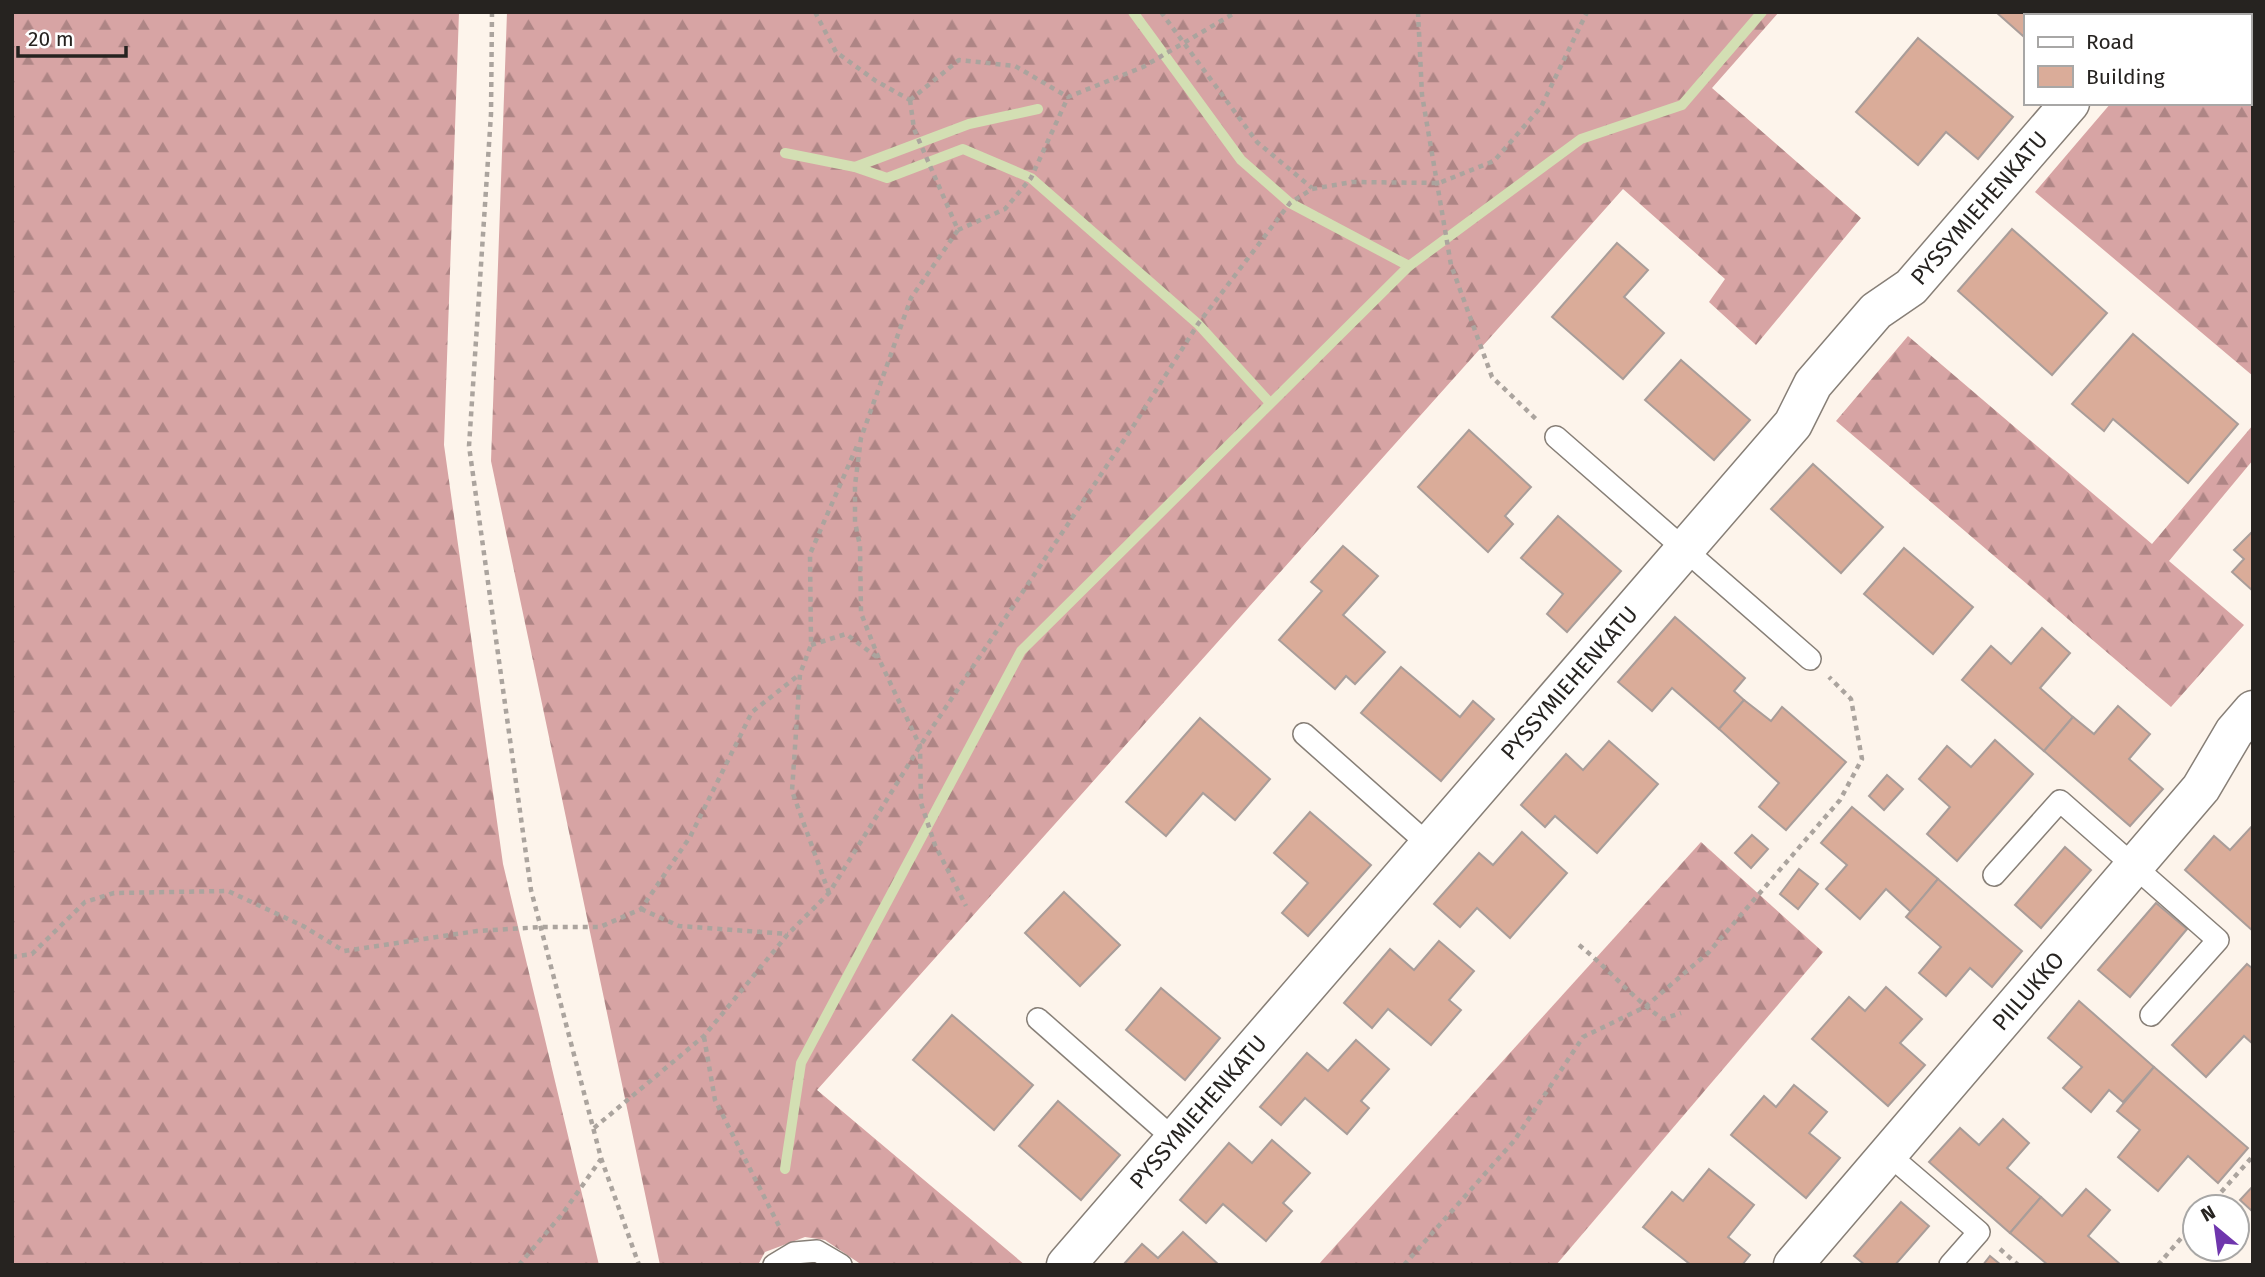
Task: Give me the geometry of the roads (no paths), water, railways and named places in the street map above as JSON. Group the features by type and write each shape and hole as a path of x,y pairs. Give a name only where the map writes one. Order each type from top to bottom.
{"street":[{"name":"PYSSYMIEHENKATU","path":"1066,1265 1793,425 1813,384 1876,311 1912,288 2068,105"},
{"name":"PIILUKKO","path":"1793,1265 2201,788 2234,732 2253,710"}],"lane":[{"path":"1556,437 1810,659"},
{"path":"1304,734 1429,845"},
{"path":"1994,875 2060,801 2218,940 2151,1016"},
{"path":"1038,1019 1174,1139"},
{"path":"1888,1154 1979,1232 1950,1265"},
{"path":"774,1265 794,1253 817,1251 841,1265"}],"waterway":[{"path":"1133,12 1241,160 1290,203 1409,266"},
{"path":"785,1169 801,1063 1021,651 1409,266 1581,139 1682,105 1762,12"},
{"path":"855,167 969,124 1038,109"},
{"path":"785,153 855,167 887,178 963,149 1031,178 1198,324 1270,403"}]}
